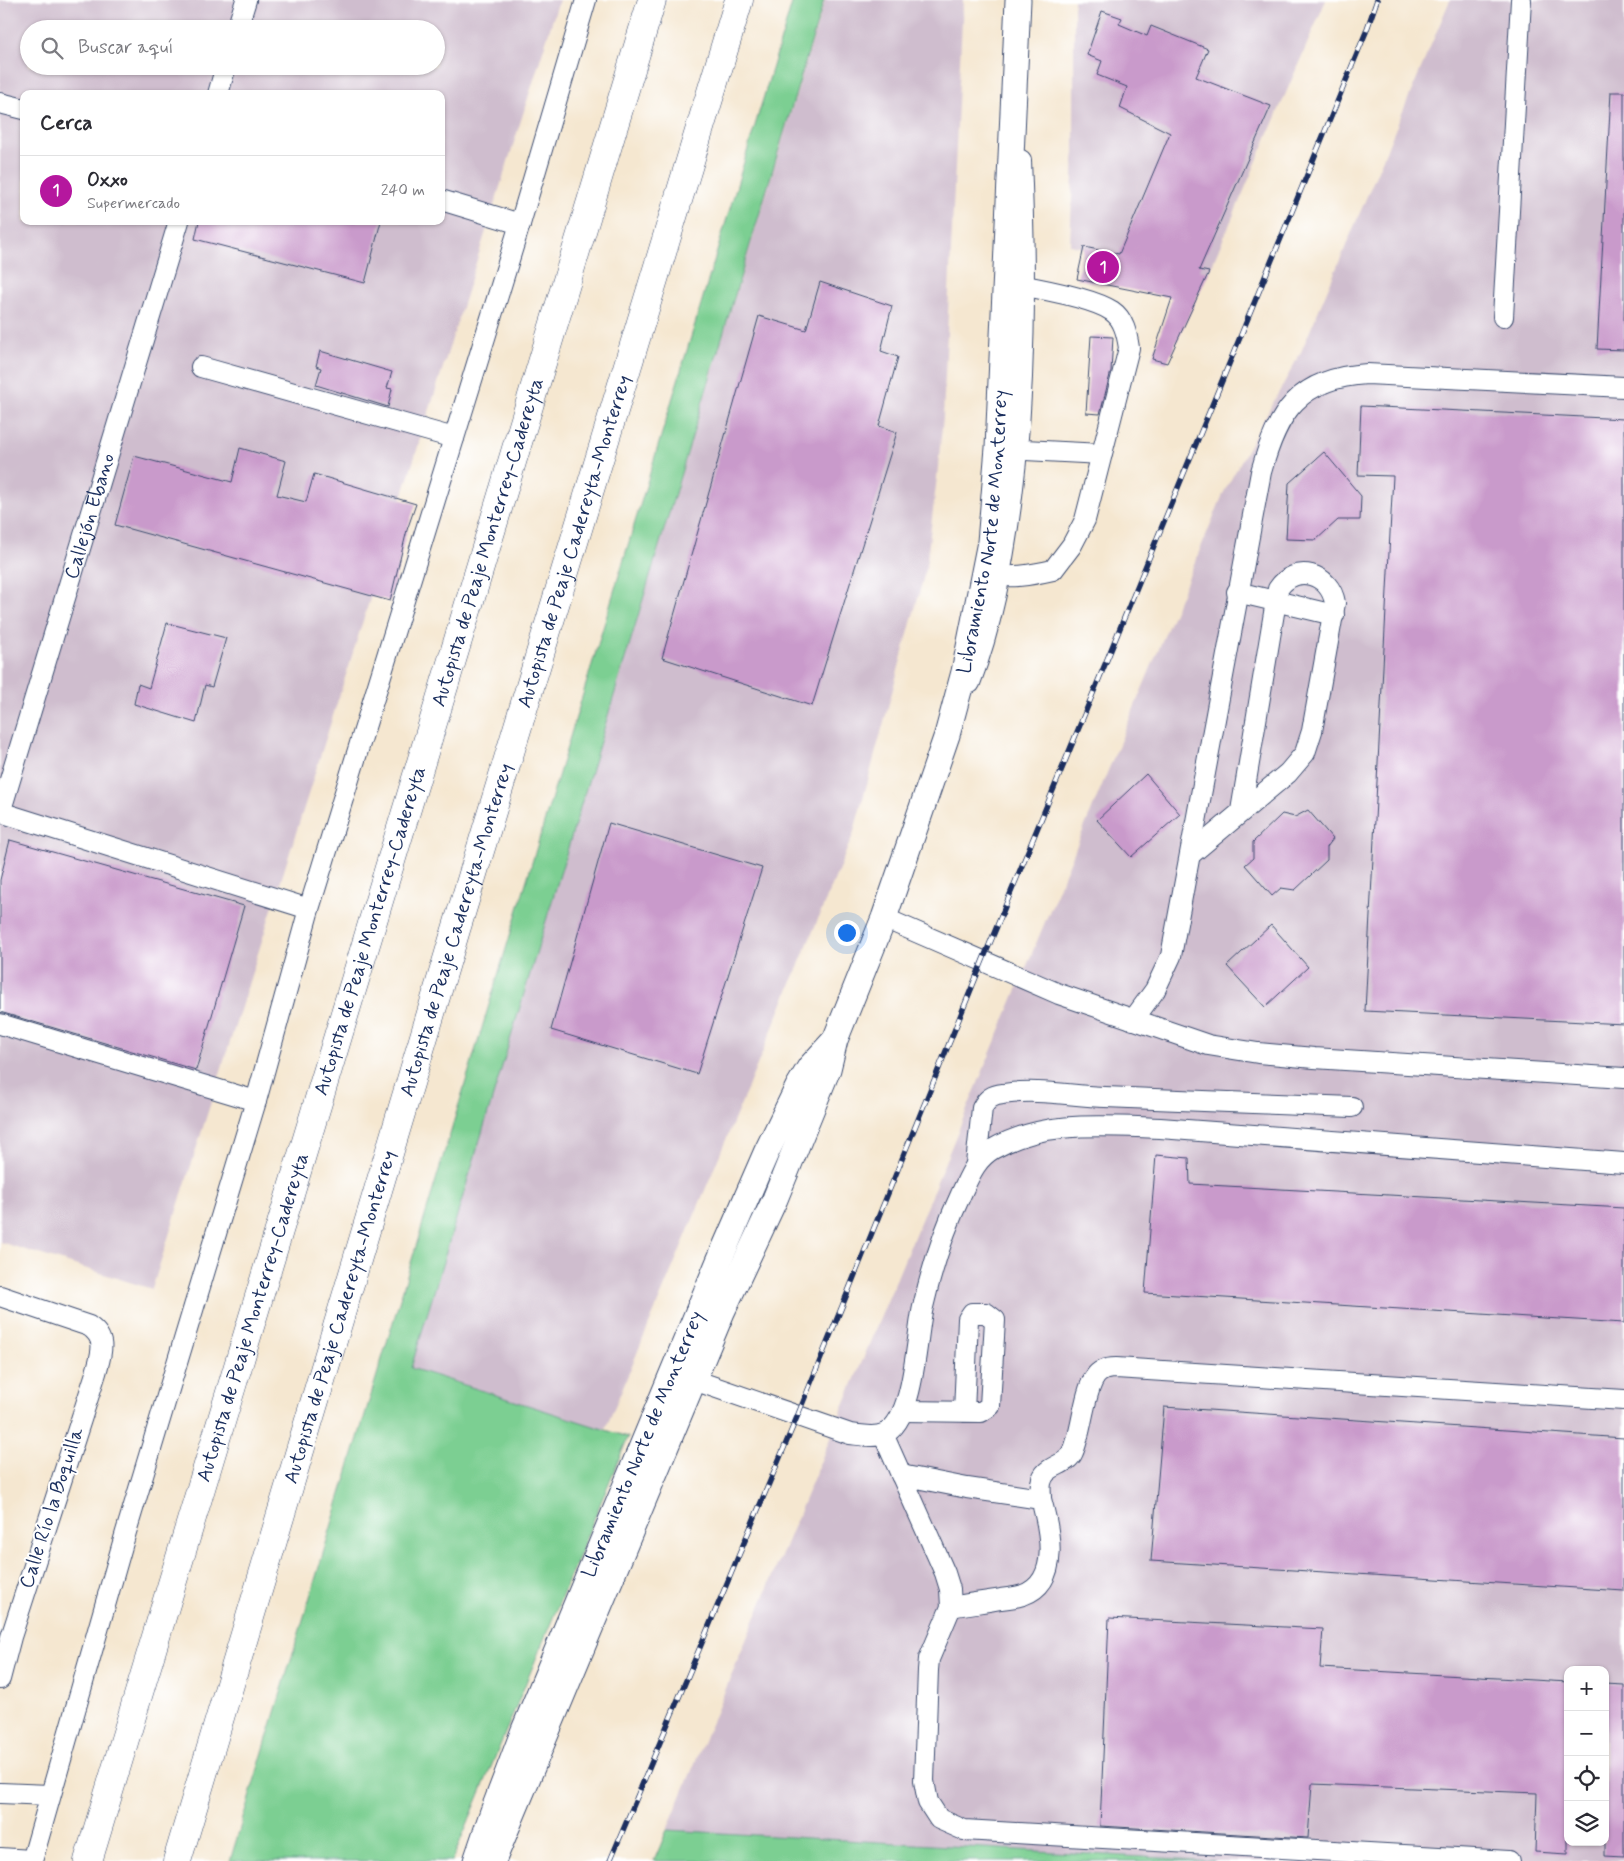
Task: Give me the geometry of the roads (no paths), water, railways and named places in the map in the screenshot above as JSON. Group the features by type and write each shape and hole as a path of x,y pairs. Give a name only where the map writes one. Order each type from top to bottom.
{"highway":[{"name":"Autopista de Peaje Monterrey-Cadereyta","path":"88,1861 652,0"},
{"name":"Autopista de Peaje Cadereyta-Monterrey","path":"177,1861 454,933 738,0"}],"main road":[{"name":"Libramiento Norte de Monterrey","path":"493,1861 722,1312 775,1199 828,1069 835,1040 884,918 947,735 991,575 990,542 1008,449 1015,284 1015,68 1018,0"},
{"name":"Libramiento Norte de Monterrey","path":"476,1861 524,1730 592,1563 744,1205 798,1087 810,1067 835,1040"},
{"path":"592,1563 606,1546 622,1516 669,1414 680,1395 694,1380 699,1350 729,1261 744,1205"}],"street":[{"path":"240,20 246,0"},
{"path":"0,1858 32,1861 126,1532 256,1101 309,909 520,224 586,0"},
{"path":"1503,317 1521,0"},
{"path":"219,90 223,75"},
{"path":"0,103 20,108"},
{"path":"445,201 520,224"},
{"name":"Callejón Ebano","path":"0,812 178,225"},
{"path":"991,575 1026,576 1053,570 1072,545 1086,520 1129,348 1125,328 1113,311 1093,302 1015,284"},
{"path":"201,367 454,438"},
{"path":"1133,1020 1155,990 1171,956 1237,592 1261,472 1268,446 1292,404 1306,391 1324,381 1345,375 1390,374 1624,387"},
{"path":"1008,449 1102,454"},
{"path":"1191,854 1288,773 1305,753 1312,731 1334,615 1334,594 1329,586 1320,578 1310,575 1292,576 1284,581 1278,590 1241,811"},
{"path":"1237,592 1334,615"},
{"path":"0,812 309,909"},
{"path":"884,918 1059,994 1208,1045 1258,1053 1314,1058 1624,1078"},
{"path":"0,1024 256,1101"},
{"path":"694,1380 850,1434 884,1434 895,1424 903,1411 914,1370 923,1307 936,1257 955,1208 976,1164 982,1108 993,1096 1031,1093 1352,1107"},
{"path":"976,1164 991,1150 1034,1132 1061,1128 1101,1126 1286,1137 1624,1163"},
{"name":"Calle Río la Boquilla","path":"0,1296 89,1326 100,1336 100,1356 96,1373 5,1636 0,1679"},
{"path":"951,1607 1023,1595 1039,1586 1046,1572 1050,1548 1048,1525 1041,1498 1041,1483 1046,1471 1068,1460 1074,1450 1095,1376 1105,1368 1624,1400"},
{"path":"903,1411 964,1412"},
{"path":"884,1434 948,1581 951,1607 928,1664 924,1782 928,1802 939,1820 964,1830 1509,1861"},
{"path":"901,1475 967,1488 1041,1498"},
{"path":"0,1793 50,1795"}],"railway":[{"path":"610,1861 797,1417 983,960 1366,32 1377,0"}],"place":[{"name":"Oxxo","path":"1103,267"}]}
